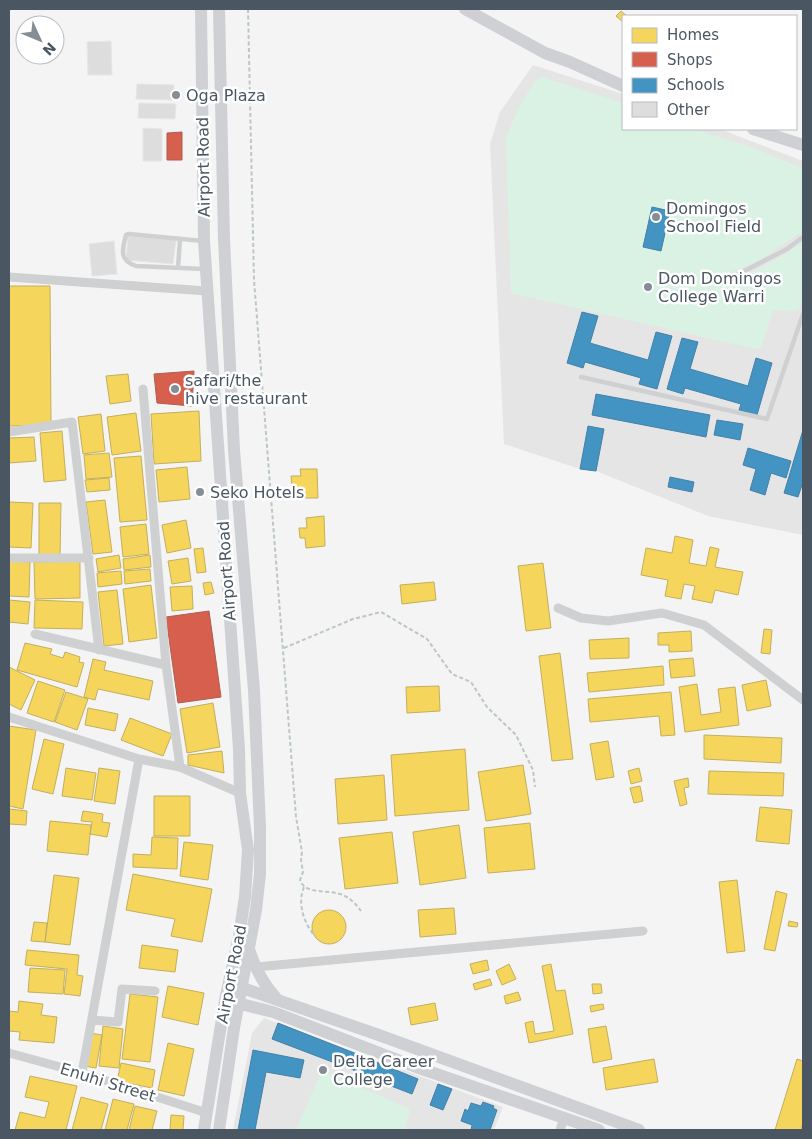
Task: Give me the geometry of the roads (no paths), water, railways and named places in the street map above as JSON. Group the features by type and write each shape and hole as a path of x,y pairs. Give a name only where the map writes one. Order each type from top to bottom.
{"main road":[{"name":"Airport Road","path":"201,9 204,241 239,749 240,792 248,850 244,907 225,1000 204,1130"},
{"name":"Airport Road","path":"219,9 222,181 234,450 254,690 259,772 260,874 250,950 234,1028 219,1130"},
{"path":"465,9 545,53 622,86"},
{"path":"756,130 803,145"},
{"path":"203,183 222,181"},
{"path":"250,950 266,987 277,999"},
{"path":"229,984 277,999 639,1130"},
{"path":"225,1000 273,1012 416,1067 598,1130"},
{"path":"234,1028 245,1016 262,1011 273,1012"}],"street":[{"path":"9,277 207,291"},
{"path":"143,389 166,666 180,767"},
{"path":"9,432 72,422 99,650"},
{"path":"9,558 89,558"},
{"path":"558,608 581,618 608,621 662,613 704,625 803,700"},
{"path":"36,634 166,666"},
{"path":"9,718 139,759 180,767 240,792"},
{"path":"82,1074 139,759"},
{"path":"256,967 643,931"},
{"path":"92,1020 118,1022 122,989 155,991"},
{"name":"Enuhi Street","path":"9,1053 207,1113"},
{"path":"560,1130 564,1118"}],"lane":[{"path":"204,241 129,234 126,235 123,257 126,262 136,266 206,270"},
{"path":"721,283 787,249 803,237"},
{"path":"178,268 180,239"},
{"path":"581,377 767,420 803,314"}],"place":[{"name":"Oga Plaza","path":"176,95"},
{"name":"Domingos School Field","path":"656,217"},
{"name":"Dom Domingos College Warri","path":"648,287"},
{"name":"safari/the hive restaurant","path":"175,389"},
{"name":"Seko Hotels","path":"200,492"},
{"name":"Delta Career College","path":"323,1070"}]}
